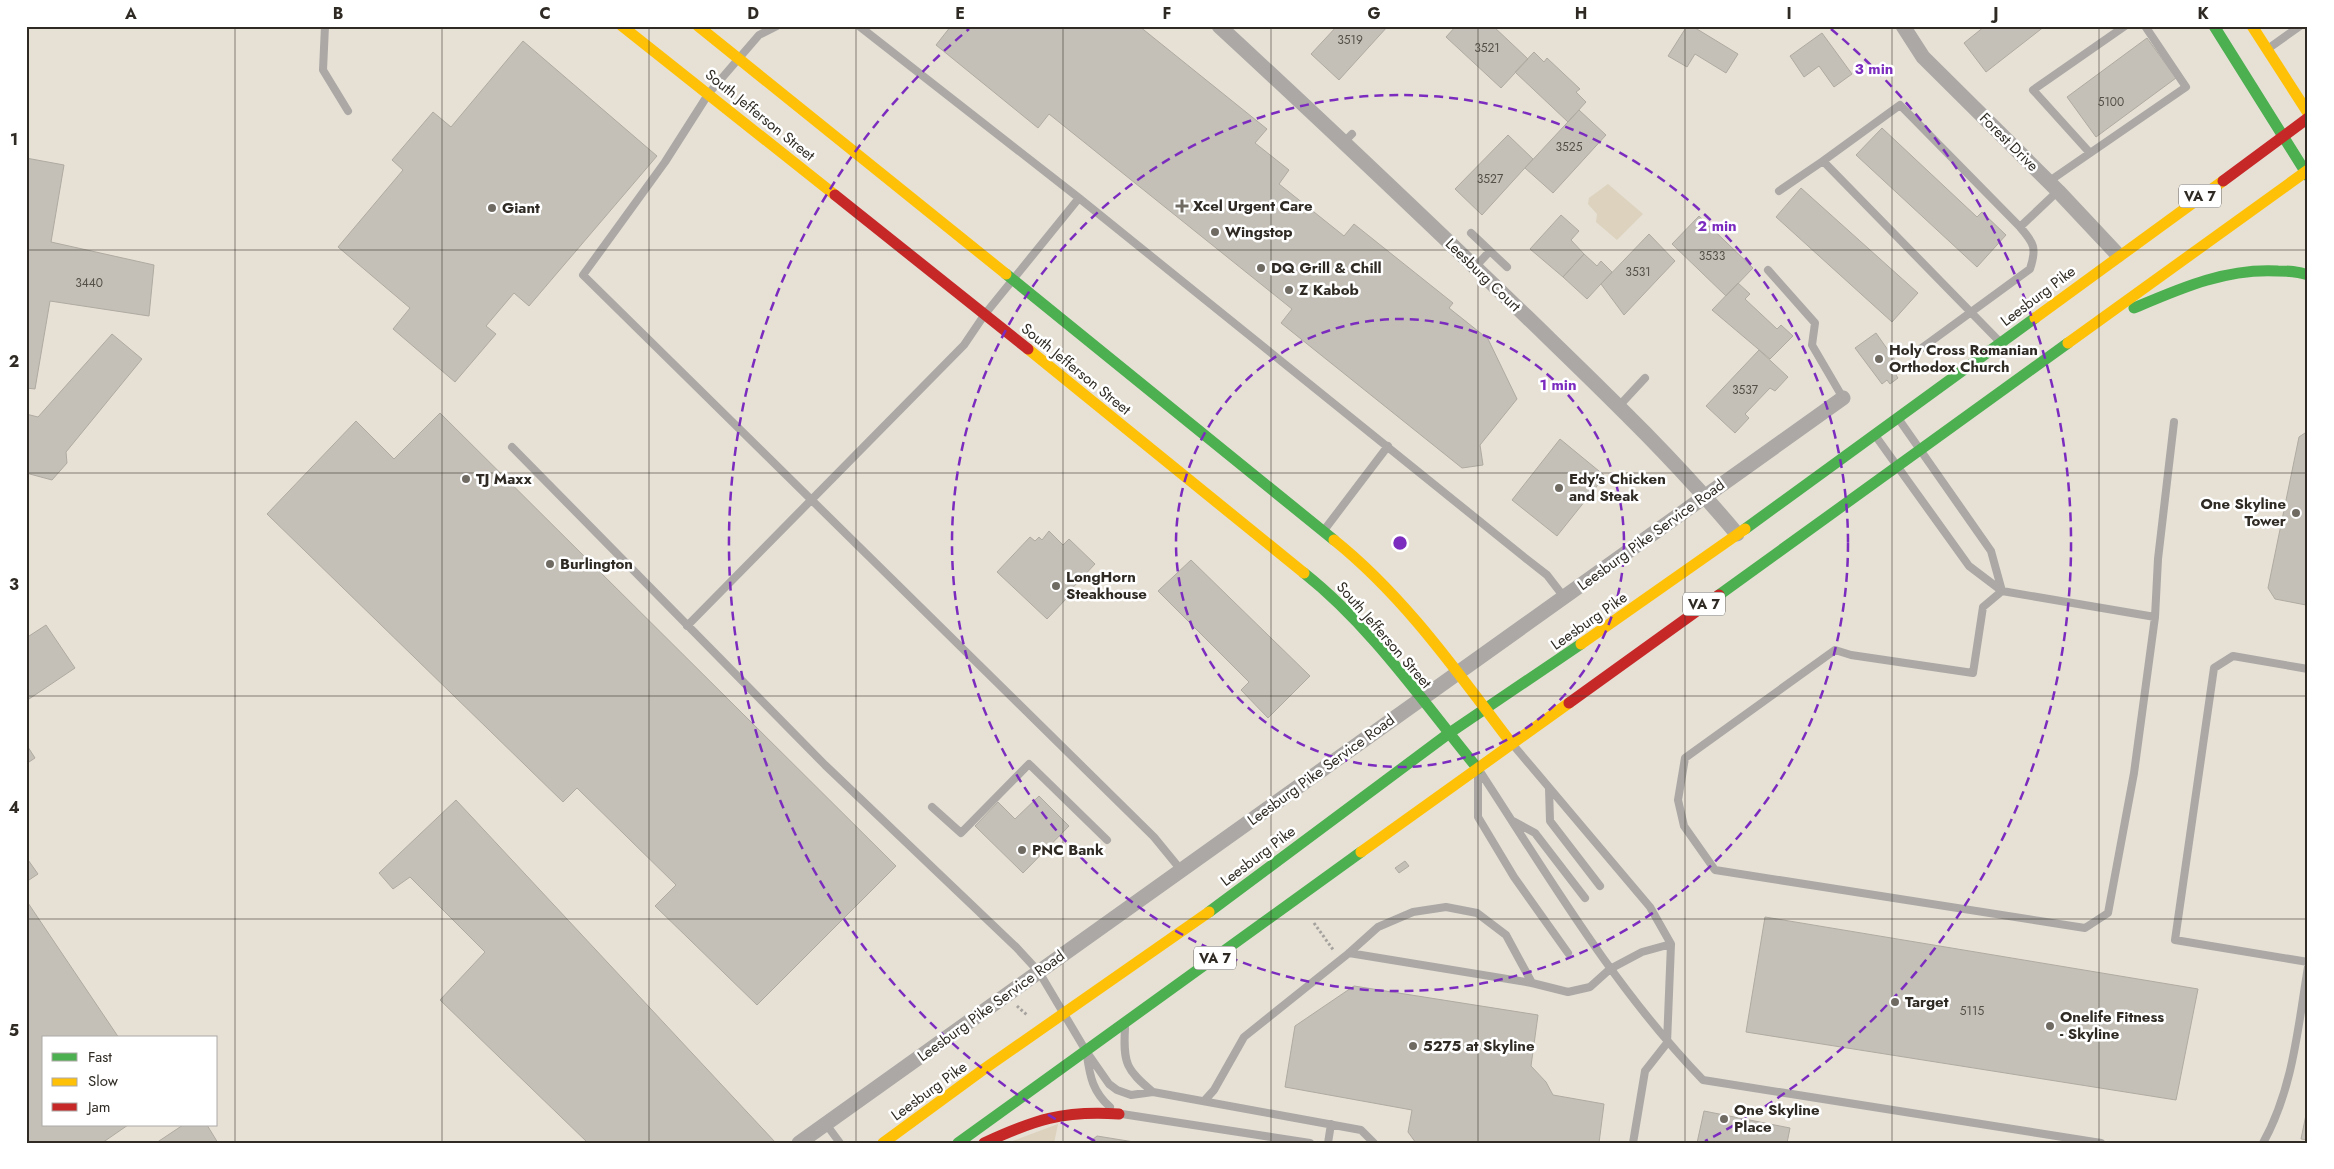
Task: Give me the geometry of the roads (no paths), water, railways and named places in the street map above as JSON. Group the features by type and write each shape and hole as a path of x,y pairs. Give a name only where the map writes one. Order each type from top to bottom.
{"main road":[{"name":"South Jefferson Street","path":"622,26 709,93 985,314 1323,588 1376,644 1478,769"},
{"name":"South Jefferson Street","path":"698,26 1324,530 1389,590 1425,630 1512,744"},
{"path":"2214,26 2281,136 2307,172"},
{"path":"2252,26 2308,113"},
{"name":"Leesburg Pike","path":"883,1143 984,1069 1064,1015 1213,909 1448,734 1737,534 1875,435 2118,255 2308,118"},
{"name":"VA 7","path":"958,1143 1919,449 2307,172"},
{"path":"2074,339 2130,310 2184,287 2228,272 2268,269 2308,274"},
{"path":"984,1143 1051,1115 1083,1111 1119,1114"}],"street":[{"name":"Leesburg Court","path":"1219,26 1260,57 1348,138 1475,267 1619,406 1706,496 1737,534"},
{"name":"Forest Drive","path":"1903,26 1923,57 2118,255"},
{"name":"Leesburg Pike Service Road","path":"799,1143 1843,398"}],"lane":[{"path":"325,26 323,70 348,111"},
{"path":"777,26 759,35 709,93 665,162 582,274 1154,837 1181,870"},
{"path":"859,26 1080,198 1388,446 1547,575 1564,597"},
{"path":"2090,152 2033,90 2126,26"},
{"path":"2020,227 2053,187 2090,152 2186,88 2145,26"},
{"path":"2267,50 2300,26"},
{"path":"1779,191 1900,105 2033,242 2034,256 2030,269 1915,353"},
{"path":"1823,161 1971,311 2000,343"},
{"path":"687,626 964,345 985,314 1080,198"},
{"path":"1471,233 1507,267"},
{"path":"1475,267 1490,251"},
{"path":"1768,270 1814,323 1812,345 1843,398"},
{"path":"1619,406 1645,378"},
{"path":"1898,418 1991,552 2002,591"},
{"path":"2002,591 1983,607 1973,673 1851,655 1835,650 1685,758 1678,800 1684,826 1715,870 2085,928 2108,913 2134,773 2155,617 2158,559 2174,422"},
{"path":"1875,435 1969,566 2002,591 2155,617"},
{"path":"512,446 825,766 1003,934 1039,972 1086,1051 1105,1079 1117,1090 1131,1095 1153,1092 1205,1100 1361,1130 1374,1143"},
{"path":"1324,530 1388,446"},
{"path":"2308,669 2233,656 2214,668 2175,940 2308,962"},
{"path":"1512,744 1650,907 1671,944 1668,1043 1645,1071 1633,1143"},
{"path":"932,807 960,833 1029,764 1107,840"},
{"path":"1478,769 1610,969 1668,1043 1703,1080 2101,1143"},
{"path":"1478,769 1478,817 1514,877 1568,954"},
{"path":"1549,788 1550,822 1600,886"},
{"path":"1512,820 1536,833 1585,898"},
{"path":"1205,1100 1214,1090 1244,1037 1349,953 1378,927 1412,912 1446,907 1477,913 1506,935 1532,983"},
{"path":"1349,953 1532,983 1568,992 1590,988 1610,969 1642,952 1671,944"},
{"path":"2263,1143 2274,1122 2291,1074 2308,967"},
{"path":"1125,1023 1124,1053 1126,1063 1132,1074 1153,1092"},
{"path":"1086,1051 1092,1084 1102,1099 1119,1114 1310,1143"},
{"path":"826,1124 840,1143"},
{"path":"1328,1143 1331,1124"}],"place":[{"name":"Xcel Urgent Care","path":"1182,206"},
{"name":"Giant","path":"492,208"},
{"name":"Wingstop","path":"1215,232"},
{"name":"DQ Grill & Chill","path":"1261,268"},
{"name":"Z Kabob","path":"1289,290"},
{"name":"Holy Cross Romanian Orthodox Church","path":"1879,359"},
{"name":"TJ Maxx","path":"466,479"},
{"name":"Edy's Chicken and Steak","path":"1559,488"},
{"name":"One Skyline Tower","path":"2296,513"},
{"name":"Burlington","path":"550,564"},
{"name":"LongHorn Steakhouse","path":"1056,586"},
{"name":"PNC Bank","path":"1022,850"},
{"name":"Target","path":"1895,1002"},
{"name":"Onelife Fitness - Skyline","path":"2050,1026"},
{"name":"5275 at Skyline","path":"1413,1046"},
{"name":"One Skyline Place","path":"1724,1119"}]}
